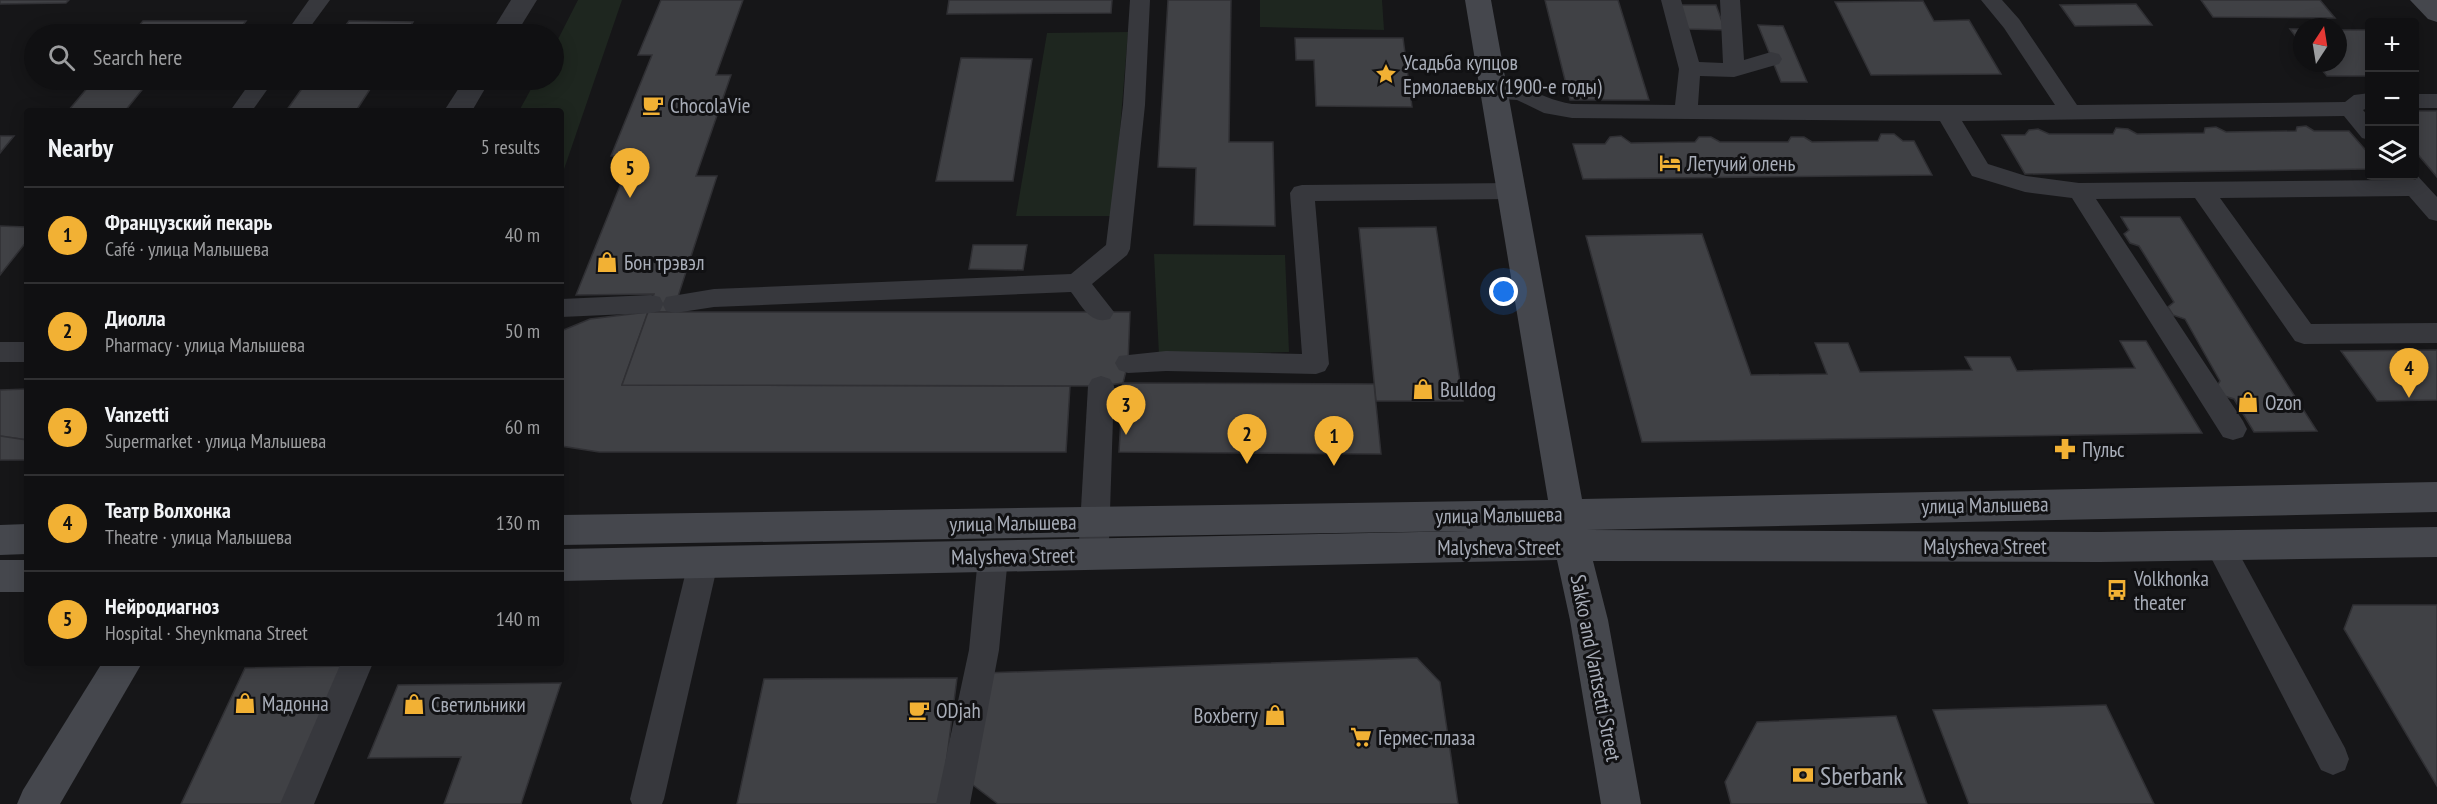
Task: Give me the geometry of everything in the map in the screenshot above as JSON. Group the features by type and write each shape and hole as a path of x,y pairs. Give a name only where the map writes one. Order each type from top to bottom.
{"main road":[{"name":"Sakko and Vantsetti Street","path":"1478,0 1513,191 1572,547 1589,620 1621,804"},
{"path":"2423,0 2437,15"},
{"name":"улица Малышева","path":"564,530 1094,538 1566,513 2437,497"},
{"name":"Malysheva Street","path":"564,565 993,557 1094,538 1572,547 2220,546 2437,542"},
{"path":"0,540 24,539"},
{"path":"0,576 24,576"},
{"path":"37,804 121,666"}],"street":[{"path":"509,24 524,0"},
{"path":"460,108 471,90"}],"lane":[{"path":"302,24 320,0"},
{"path":"564,308 663,304 714,298 1077,283 1118,249 1134,105 1140,0"},
{"path":"1671,0 1690,69 1686,111"},
{"path":"1730,0 1734,70"},
{"path":"1991,0 2012,24 2069,111"},
{"path":"1690,69 1734,70 1771,59"},
{"path":"243,108 256,90"},
{"path":"1495,93 1521,93 1551,108 1572,111 1947,114 2360,105 2368,126"},
{"path":"2419,101 2437,101"},
{"path":"1947,114 1980,170 2025,184 2079,191 2203,192 2410,182 2437,213"},
{"path":"1128,363 1166,361 1316,363 1302,193 1513,191"},
{"path":"2079,191 2233,429"},
{"path":"2203,192 2304,334 2437,333"},
{"path":"1077,283 1101,312"},
{"path":"0,352 24,351"},
{"path":"1094,538 1101,386"},
{"path":"2220,546 2333,759"},
{"path":"953,804 984,650 993,557"},
{"path":"647,799 703,563"},
{"path":"297,804 356,666"}],"shaded area":[{"path":"578,0 622,0 564,169 564,108 521,108 531,90 564,90 564,27"},
{"path":"1260,0 1382,0 1384,30 1260,27"},
{"path":"1128,32 1113,216 1016,216 1047,33"},
{"path":"1154,254 1285,255 1289,352 1159,355"}],"building":[{"path":"0,0 69,0 66,3 0,4"},
{"path":"661,0 743,0 716,75 731,75 696,176 717,176 673,312 648,312 654,294 576,295 632,156 611,156 652,55 638,55"},
{"path":"949,0 1112,0 1111,13 947,14"},
{"path":"1168,0 1231,0 1229,142 1273,142 1275,226 1194,225 1196,168 1158,167"},
{"path":"1545,0 1618,0 1649,100 1570,100"},
{"path":"2201,0 2320,0 2335,18 2213,17"},
{"path":"1923,1 1934,21 1969,20 2001,74 1871,75 1835,2"},
{"path":"2136,4 2152,25 2075,26 2060,5"},
{"path":"1679,5 1716,5 1725,30 1687,29"},
{"path":"143,21 246,21 244,24 140,24"},
{"path":"349,21 413,22 412,24 347,24"},
{"path":"1758,25 1783,26 1807,82 1781,82"},
{"path":"2347,30 2365,30 2365,76 2327,76 2324,72 2347,72"},
{"path":"1295,38 1403,38 1412,107 1316,106 1314,60 1296,60"},
{"path":"961,58 1032,59 1013,181 936,181"},
{"path":"86,90 142,90 127,108 71,108"},
{"path":"301,90 370,90 358,108 288,108"},
{"path":"2419,111 2437,111 2437,177 2419,156"},
{"path":"2306,126 2314,131 2349,131 2365,149 2365,169 2025,174 2002,135 2025,135 2029,130 2038,129 2049,134 2113,134 2116,128 2128,129 2137,134 2204,133 2205,128 2216,127 2226,132 2296,131 2297,127"},
{"path":"1881,134 1894,134 1903,141 1914,141 1932,175 1583,179 1573,144 1605,144 1610,137 1621,136 1631,143 1695,142 1699,137 1711,137 1720,142 1788,142 1791,137 1804,137 1812,142 1878,141"},
{"path":"0,136 14,136 0,153"},
{"path":"2121,217 2180,217 2317,431 2254,432 2234,399 2224,396 2217,386 2220,381 2185,319 2173,315 2168,307 2174,302 2139,246 2130,243 2124,234 2129,230"},
{"path":"0,226 24,227 24,245 0,275"},
{"path":"1436,227 1463,401 1376,401 1359,228"},
{"path":"1702,234 1751,375 1827,374 1815,343 1848,343 1860,372 1972,370 1965,357 2010,357 2017,371 2135,368 2120,341 2146,341 2202,433 1642,442 1586,236"},
{"path":"973,245 1027,245 1023,270 969,269"},
{"path":"648,312 622,385 1070,386 1066,452 599,452 564,446 564,330 590,319"},
{"path":"648,312 1130,312 1128,363 1123,383 1101,386 622,385"},
{"path":"2437,350 2437,400 2377,401 2341,351"},
{"path":"1123,383 1374,384 1381,454 1119,452"},
{"path":"24,389 24,440 0,436 0,390"},
{"path":"0,436 24,440 24,460 0,460"},
{"path":"2353,605 2437,605 2437,786 2344,629"},
{"path":"1417,658 1440,682 1458,804 998,804 969,782 984,673"},
{"path":"348,666 290,804 181,804 245,668"},
{"path":"957,678 941,804 737,804 764,679"},
{"path":"561,683 521,804 444,804 461,757 368,758 398,685"},
{"path":"2106,705 2154,804 1969,804 1933,710"},
{"path":"1896,716 1927,804 1731,804 1725,782 1757,722"}],"place":[{"name":"Усадьба купцов Ермолаевых (1900-е годы)","path":"1386,74"},
{"name":"ChocolaVie","path":"653,105"},
{"name":"Летучий олень","path":"1670,163"},
{"name":"Нейродиагноз","path":"630,198"},
{"name":"Бон трэвэл","path":"607,262"},
{"name":"Bulldog","path":"1423,389"},
{"name":"Театр Волхонка","path":"2409,398"},
{"name":"Ozon","path":"2248,402"},
{"name":"Vanzetti","path":"1126,435"},
{"name":"Пульс","path":"2065,449"},
{"name":"Диолла","path":"1247,464"},
{"name":"Французский пекарь","path":"1334,466"},
{"name":"Volkhonka theater","path":"2117,590"},
{"name":"Мадонна","path":"245,703"},
{"name":"Светильники","path":"414,704"},
{"name":"ODjah","path":"919,710"},
{"name":"Boxberry","path":"1275,715"},
{"name":"Гермес-плаза","path":"1361,737"},
{"name":"Sberbank","path":"1803,775"}]}
